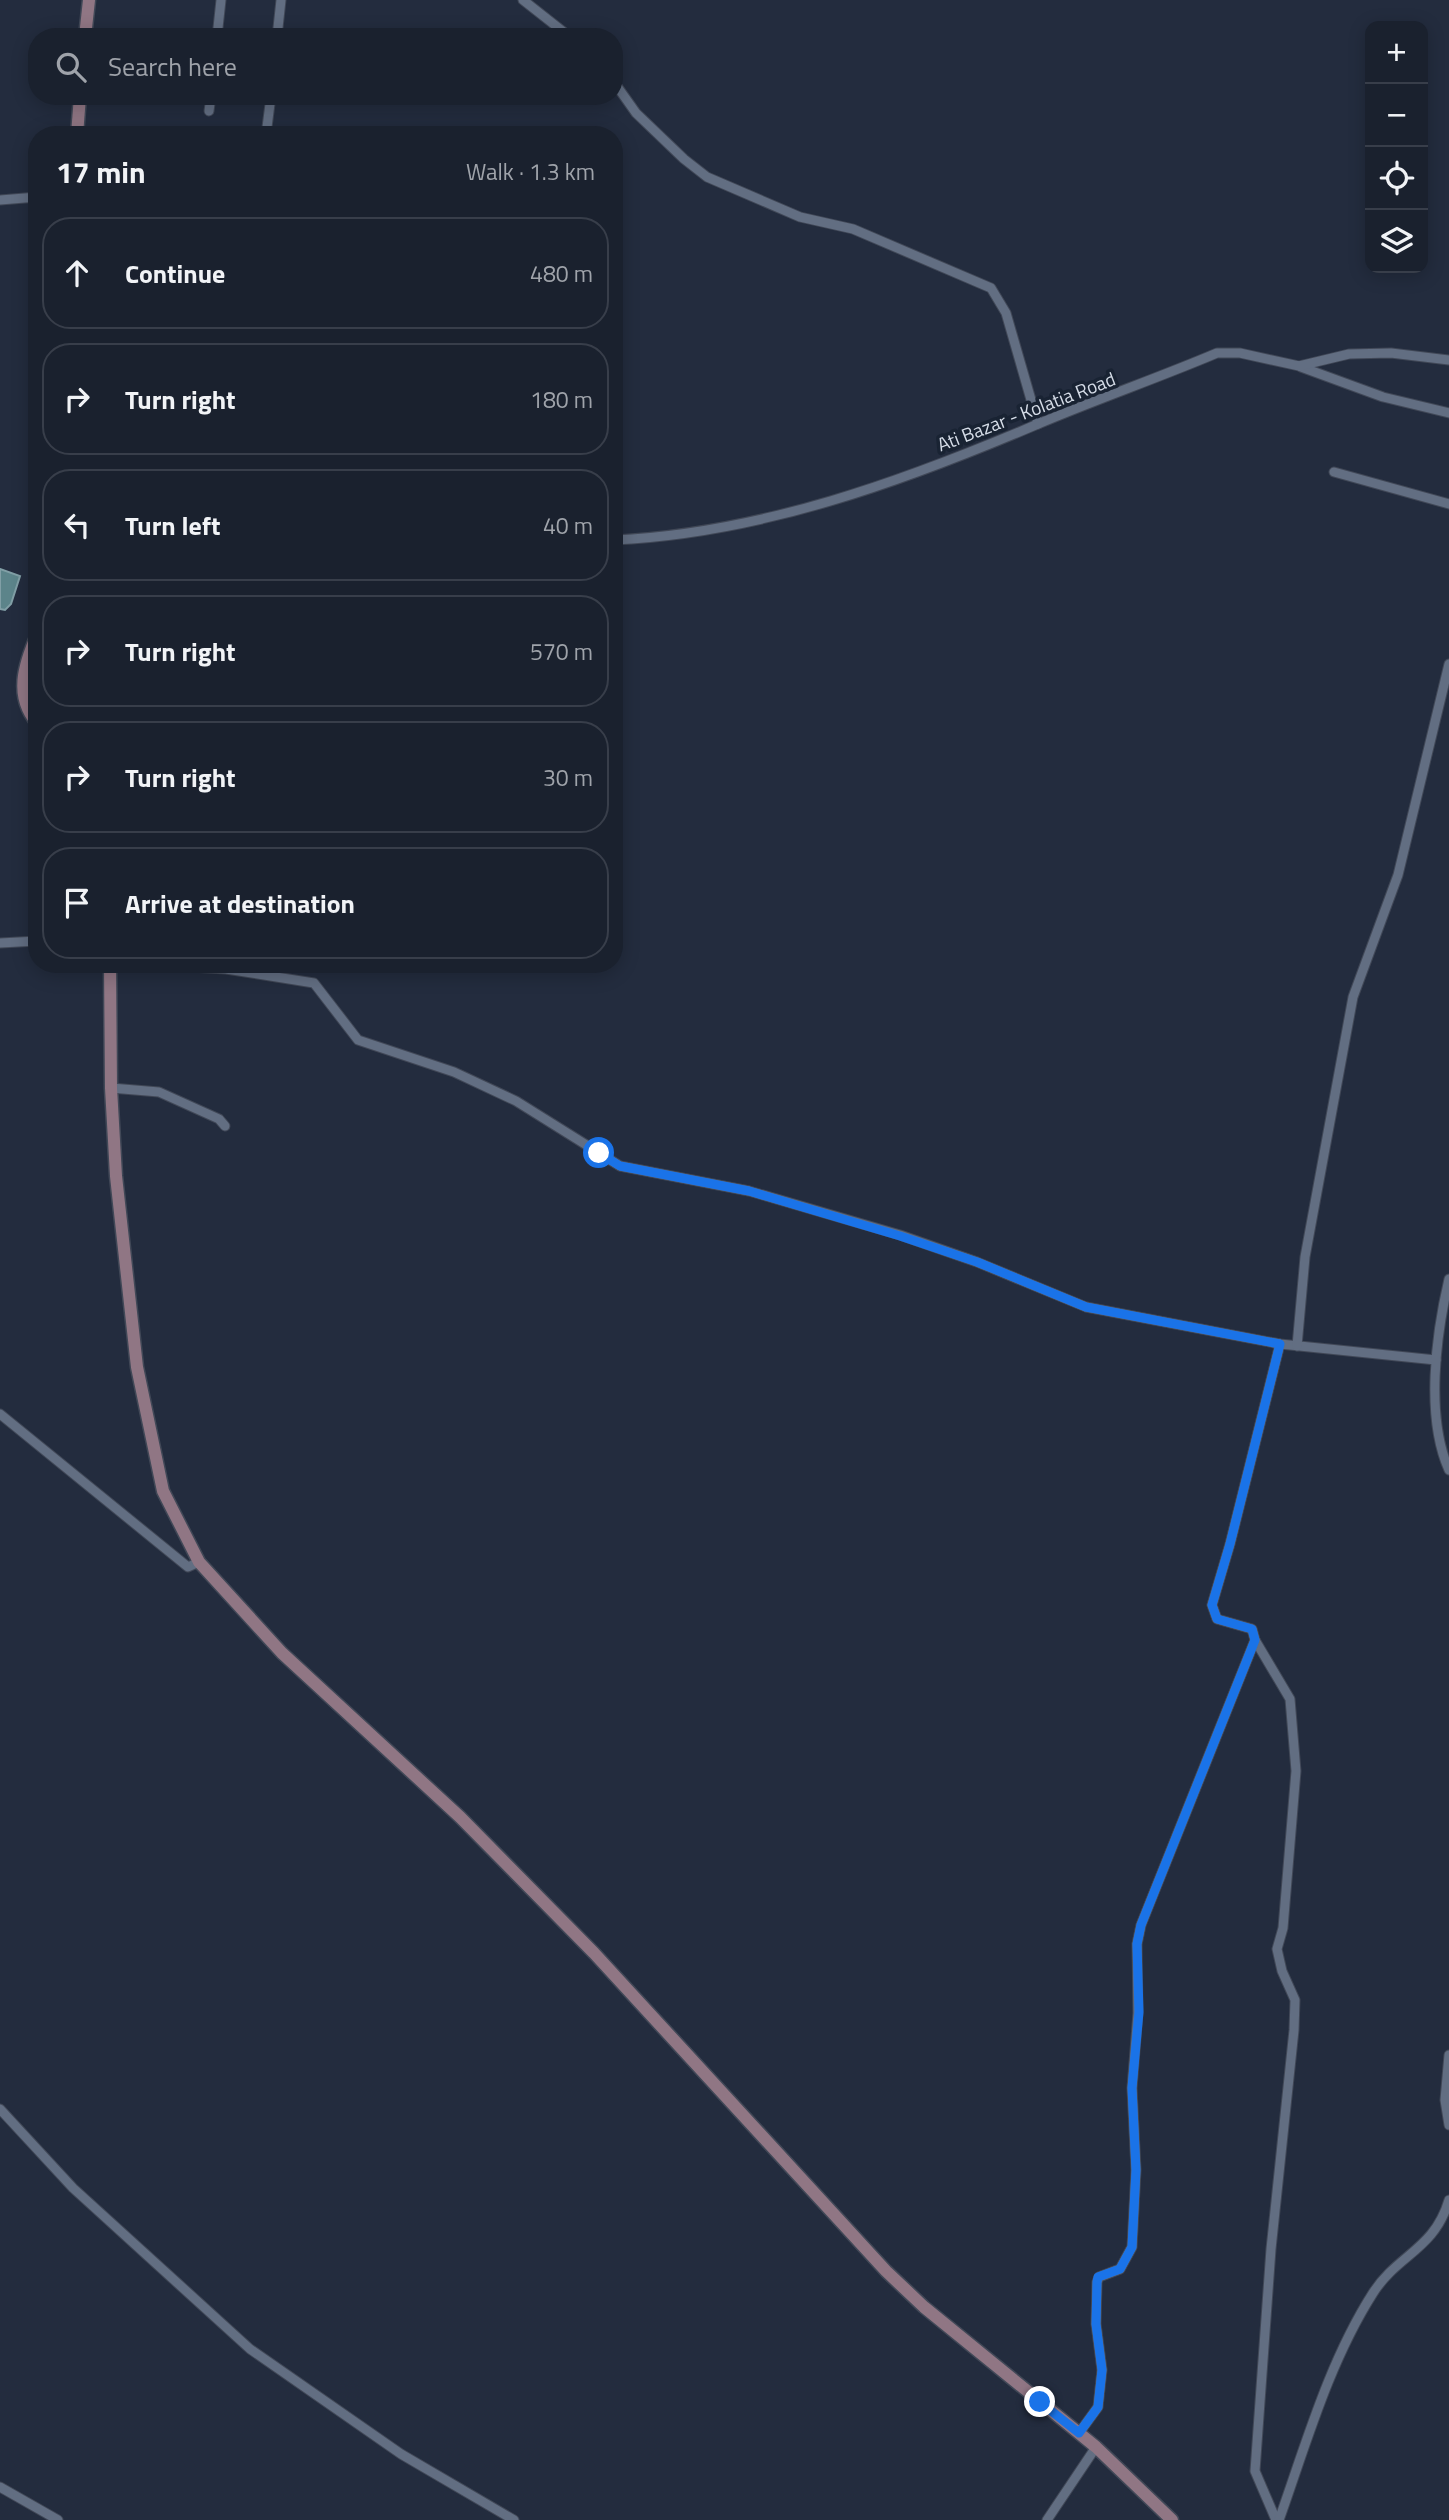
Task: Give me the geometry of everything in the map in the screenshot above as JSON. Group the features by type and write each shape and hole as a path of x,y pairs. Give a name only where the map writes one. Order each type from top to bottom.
{"main road":[{"path":"86,28 89,0"},
{"path":"77,126 79,105"},
{"path":"28,663 23,678 23,695 28,705"},
{"path":"110,973 111,1088 116,1176 136,1367 163,1491 199,1562 274,1644 460,1817 594,1953 886,2271 924,2307 1096,2447 1172,2520"}],"street":[{"path":"218,28 220,0"},
{"path":"278,28 281,0"},
{"path":"523,0 559,28"},
{"path":"623,95 636,113 707,177 800,217 853,229 991,288 1006,313 1038,424"},
{"path":"209,111 210,105"},
{"path":"268,126 270,105"},
{"path":"0,200 28,198"},
{"name":"Ati Bazar - Kolatia Road","path":"623,540 667,538 828,503 1006,439 1217,353 1240,353 1299,366 1349,354 1391,353 1449,360"},
{"path":"1299,366 1383,397 1449,413"},
{"path":"1334,472 1449,504"},
{"path":"1297,1346 1305,1257 1353,996 1398,875 1449,664"},
{"path":"0,943 28,942"},
{"path":"251,973 314,983 358,1040 454,1072 516,1101 620,1166 749,1191 900,1236 977,1262 1086,1307 1280,1344 1436,1360"},
{"path":"111,1088 159,1092 219,1119 225,1126"},
{"path":"1449,1279 1436,1360 1436,1408 1444,1457 1449,1470"},
{"path":"1278,2520 1255,2471 1271,2249 1291,2079 1295,2000 1282,1971 1278,1949 1283,1928 1296,1771 1290,1699 1255,1640 1252,1629 1217,1619 1212,1605 1280,1344"},
{"path":"0,1414 188,1567 199,1562"},
{"path":"1079,2433 1098,2407 1102,2370 1096,2324 1098,2277 1120,2269 1132,2247 1136,2170 1132,2088 1139,2012 1137,1944 1182,1815 1255,1640"},
{"path":"1449,2055 1445,2100 1449,2125"},
{"path":"0,2109 73,2188 250,2349 401,2454 514,2520"},
{"path":"1278,2520 1303,2445 1352,2329 1375,2290 1442,2223 1449,2200"},
{"path":"1047,2520 1096,2447"},
{"path":"0,2487 58,2520"}],"shaded area":[{"path":"0,569 20,576 11,604 5,610 0,609"}],"route":[{"path":"599,1153 620,1166 749,1191 900,1236 977,1262 1086,1307 1280,1344 1212,1605 1217,1619 1252,1629 1255,1640 1182,1815 1141,1925 1137,1944 1139,2012 1132,2088 1136,2170 1134,2233 1132,2247 1120,2269 1098,2277 1096,2324 1102,2370 1098,2407 1079,2433 1040,2402"}]}
